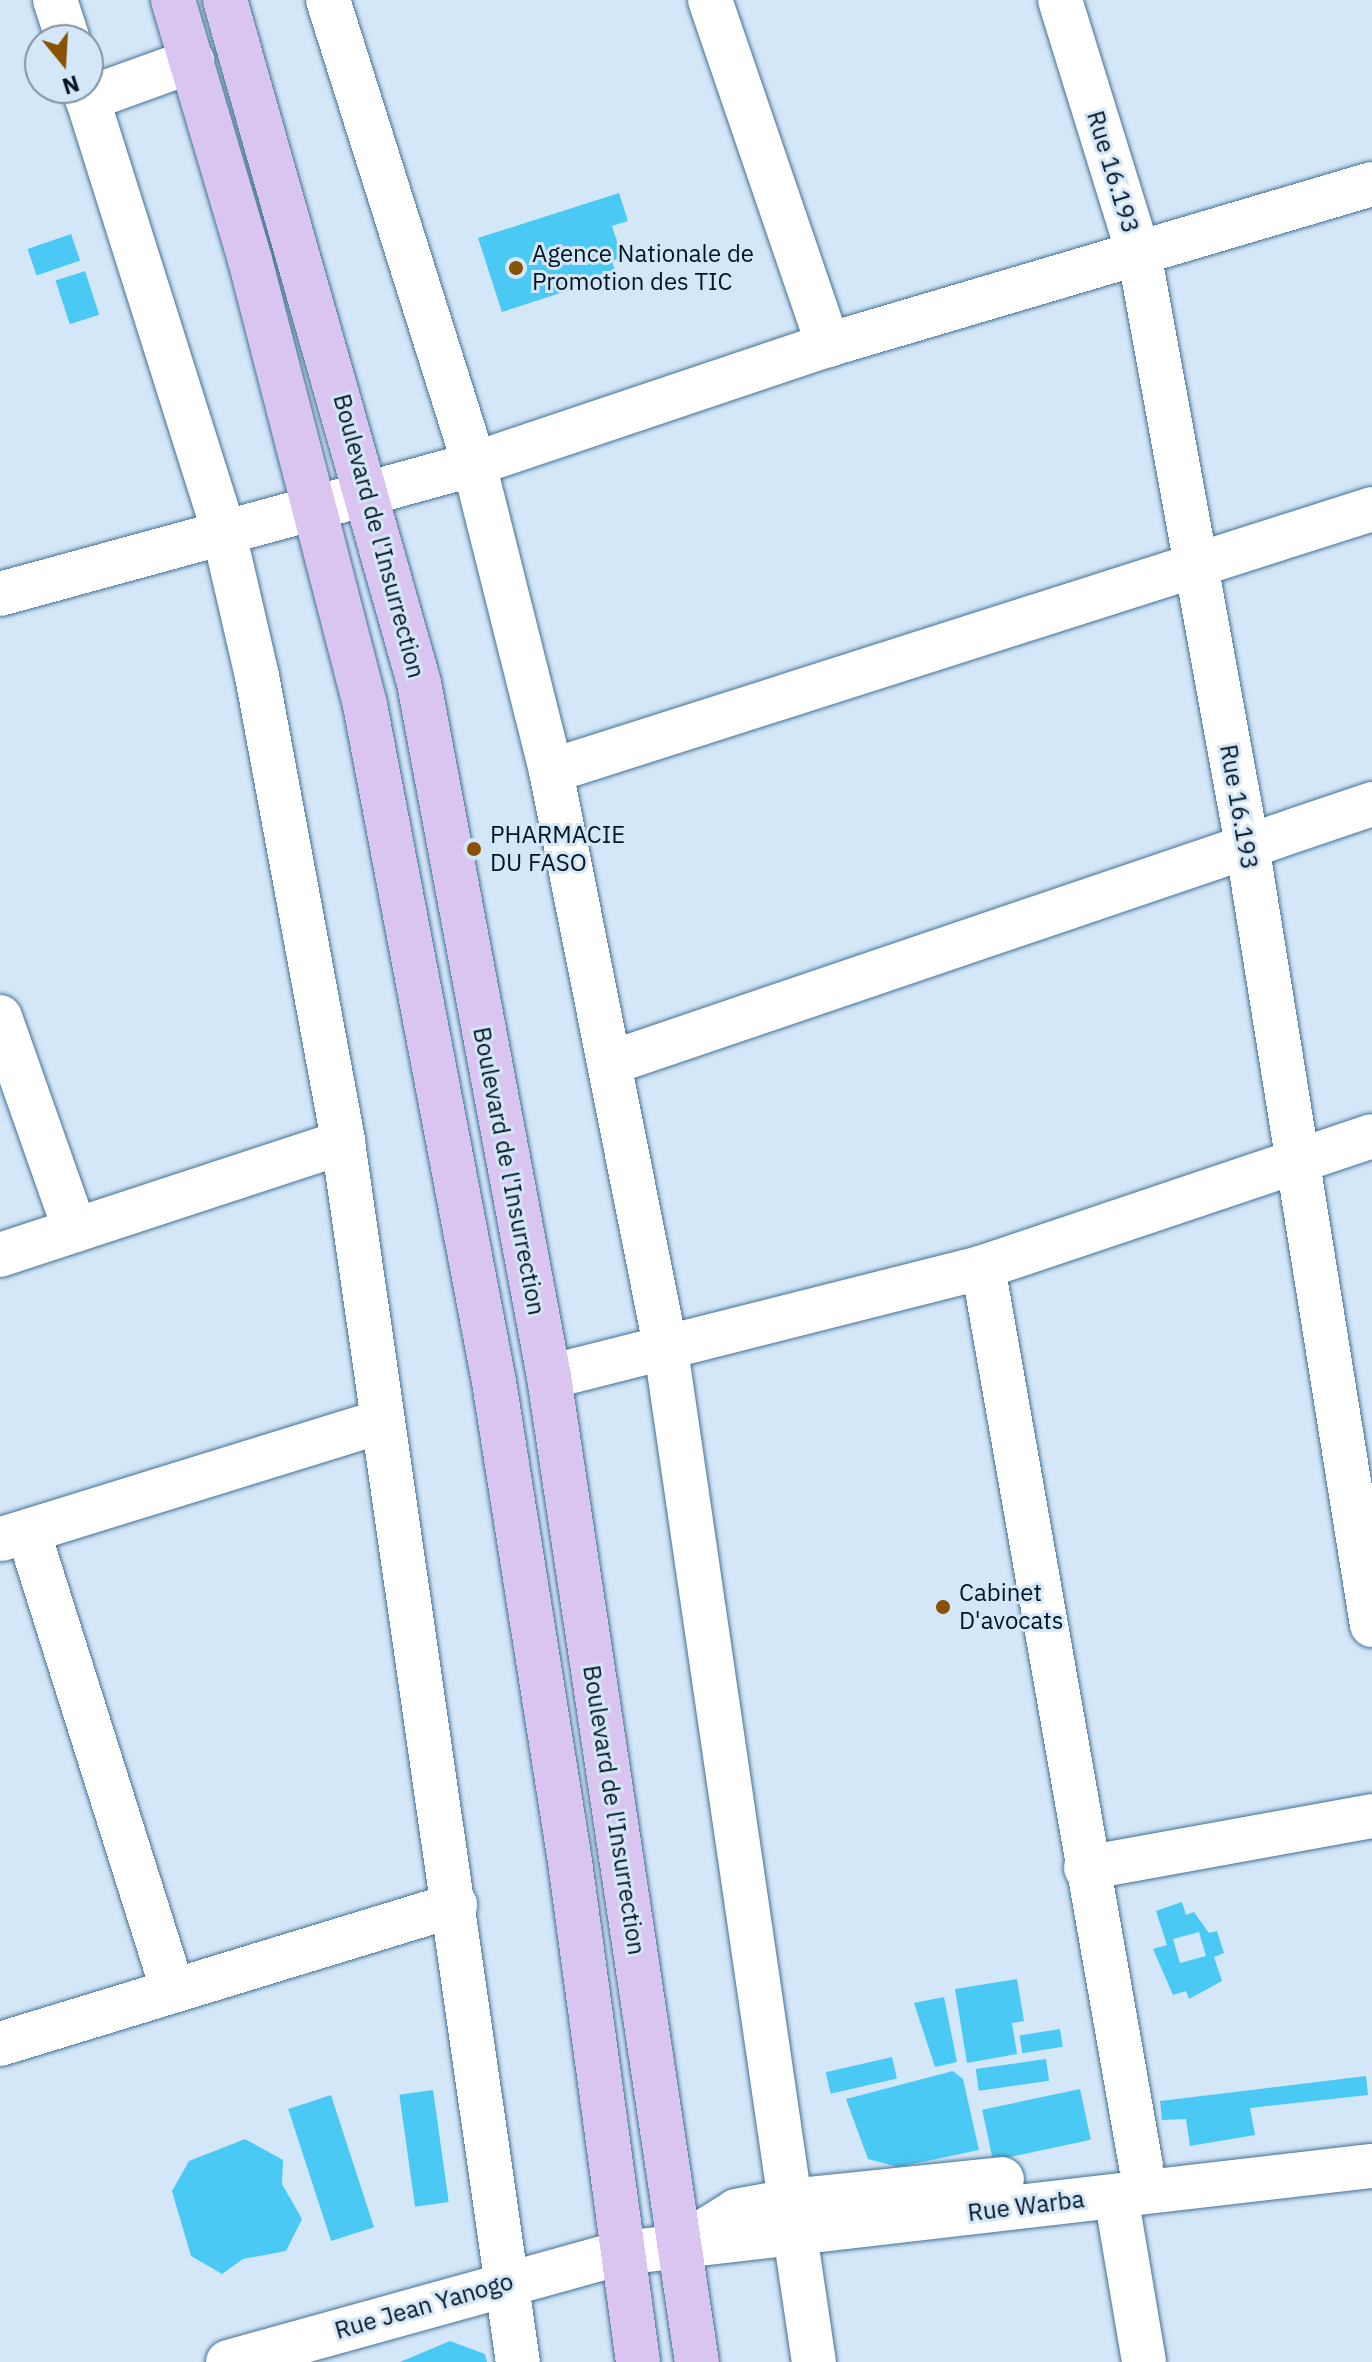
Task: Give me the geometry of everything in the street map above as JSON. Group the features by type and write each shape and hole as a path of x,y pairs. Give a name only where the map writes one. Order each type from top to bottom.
{"main road":[{"path":"173,0 315,508 365,705 494,1382 570,1862 638,2362"},
{"name":"Boulevard de l'Insurrection","path":"225,0 368,493 419,683 549,1377 697,2362"}],"street":[{"path":"55,0 63,24"},
{"path":"328,0 474,464 551,771 666,1350 814,2362"},
{"path":"710,0 828,345"},
{"name":"Rue 16.193","path":"1060,0 1140,258 1247,845 1372,1625"},
{"path":"104,88 192,61"},
{"path":"89,104 223,529 343,1142 381,1422 455,1905 518,2362"},
{"path":"0,594 223,529 315,508 474,464 828,345 1140,258 1372,184"},
{"path":"551,771 1372,509"},
{"path":"610,1063 1372,804"},
{"path":"0,1017 75,1230"},
{"path":"549,1377 666,1350 983,1267 1372,1136"},
{"path":"0,1255 343,1142"},
{"path":"983,1267 1086,1868 1128,2181 1144,2362"},
{"path":"172,1989 14,1536 381,1422"},
{"path":"1086,1868 1372,1816"},
{"path":"0,2044 455,1905"},
{"path":"1128,2181 1372,2140"},
{"name":"Rue Warba","path":"680,2246 792,2217 1128,2181 1372,2166"},
{"name":"Rue Jean Yanogo","path":"228,2362 508,2282 622,2253 680,2246"}],"building":[{"path":"619,193 628,221 612,226 622,257 612,261 616,275 502,312 478,238"},
{"path":"71,234 80,260 37,275 28,249"},
{"path":"85,271 99,315 70,324 56,281"},
{"path":"1182,1902 1186,1915 1194,1912 1209,1933 1217,1931 1224,1953 1214,1957 1222,1981 1189,1999 1186,1991 1173,1995 1153,1949 1167,1945 1156,1911","holes":["1199,1932 1206,1956 1180,1963 1173,1939"]},
{"path":"1017,1979 1024,2021 1012,2023 1017,2054 967,2063 955,1989"},
{"path":"944,1997 957,2062 935,2067 914,2003"},
{"path":"1060,2029 1063,2047 1022,2053 1020,2035"},
{"path":"892,2057 897,2078 831,2094 826,2072"},
{"path":"1046,2059 1049,2081 979,2091 976,2069"},
{"path":"953,2071 963,2079 979,2150 898,2167 868,2159 846,2099"},
{"path":"1366,2076 1368,2095 1250,2108 1255,2135 1190,2146 1186,2119 1162,2120 1160,2101"},
{"path":"1080,2089 1091,2140 993,2161 982,2110"},
{"path":"433,2090 449,2202 415,2207 399,2095"},
{"path":"331,2095 374,2227 331,2241 288,2109"},
{"path":"245,2139 283,2160 282,2184 302,2219 286,2251 243,2259 222,2274 191,2256 172,2191 189,2161"},
{"path":"450,2341 485,2354 487,2362 400,2362"}],"place":[{"name":"Agence Nationale de Promotion des TIC","path":"516,268"},
{"name":"PHARMACIE DU FASO","path":"474,849"},
{"name":"Cabinet D'avocats","path":"943,1607"}]}
